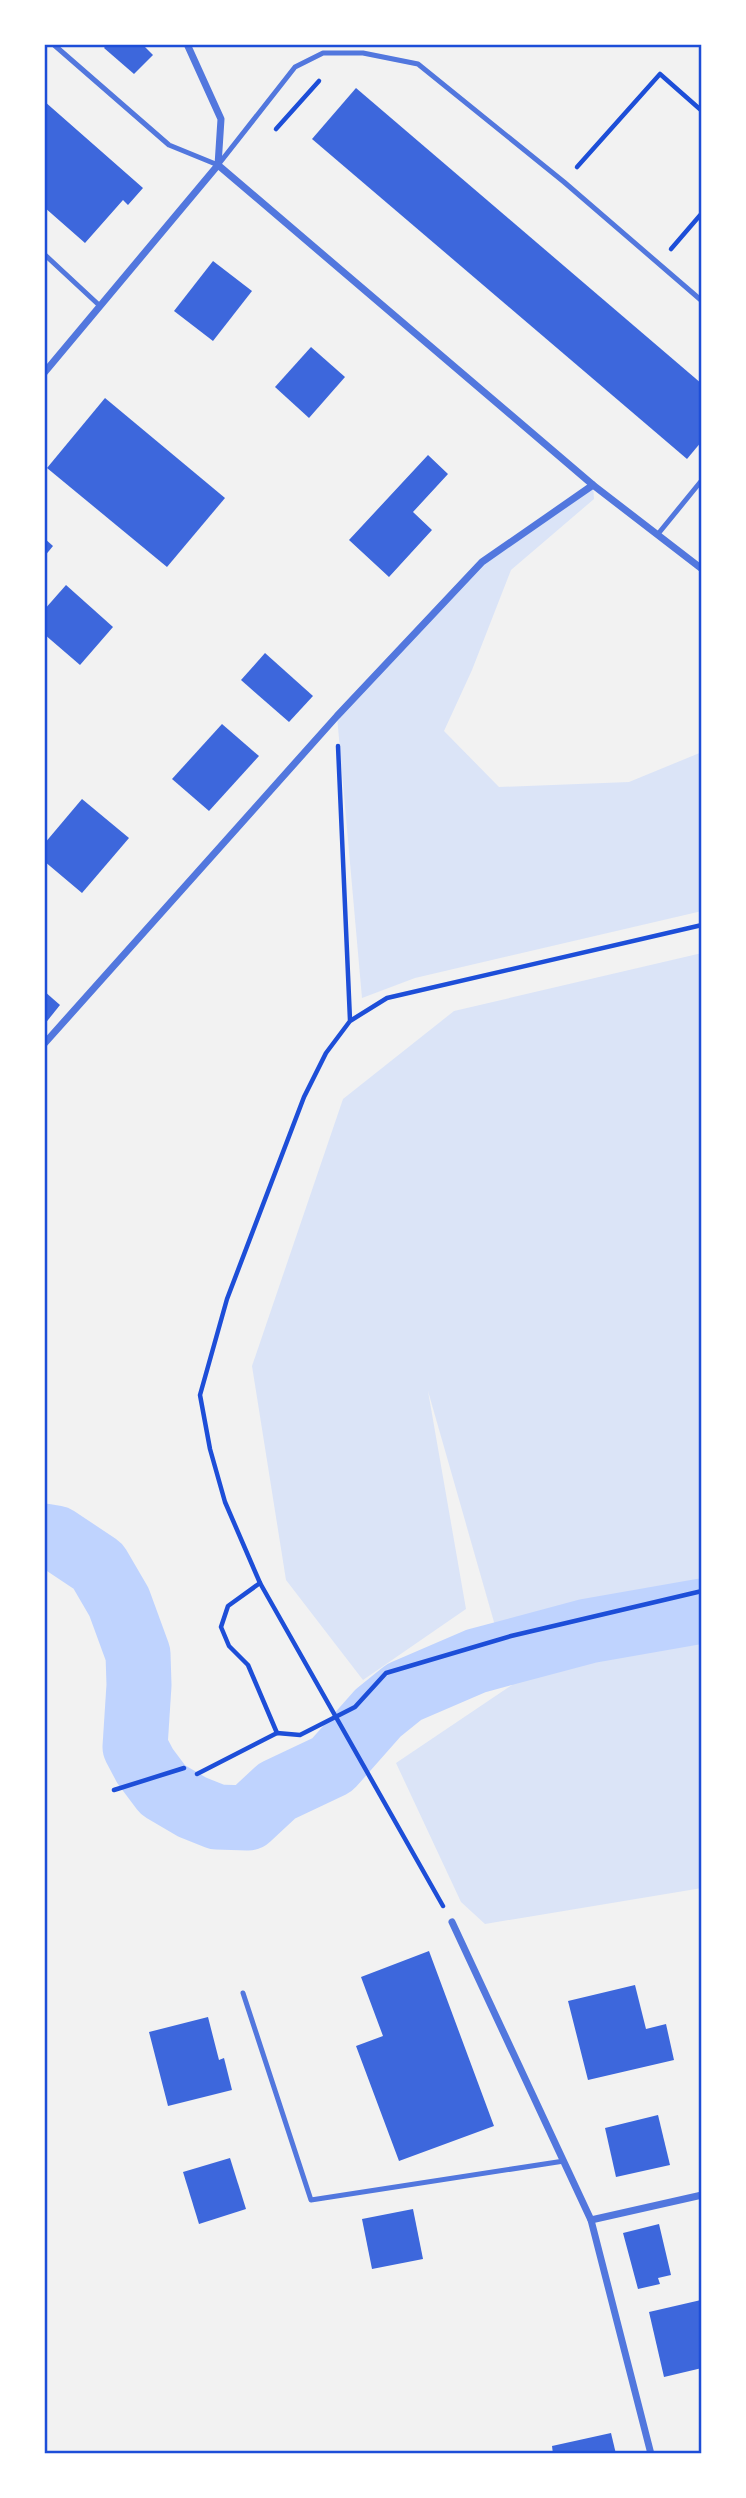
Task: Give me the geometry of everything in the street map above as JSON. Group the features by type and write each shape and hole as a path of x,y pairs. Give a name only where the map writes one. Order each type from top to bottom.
{"street":[{"path":"44,373 218,165 221,119 187,44"},
{"path":"218,165 593,485 702,569"},
{"path":"44,1044 337,716 482,562 593,485"},
{"path":"452,1922 591,2220 651,2454"},
{"path":"591,2220 702,2195"}],"lane":[{"path":"53,44 169,145 218,165 295,67 323,53 363,53 418,64 564,182 702,301"},
{"path":"44,254 100,306"},
{"path":"658,534 702,480"},
{"path":"243,1993 311,2200 564,2161"}],"path":[{"path":"564,182 660,74 702,111"},
{"path":"658,264 702,213"},
{"path":"337,716 349,1021"},
{"path":"452,1922 260,1583 225,1502 210,1448 200,1395 227,1299 303,1097 326,1054 349,1021 387,998 702,925"},
{"path":"260,1583 228,1606 221,1627 229,1646 248,1665 277,1733"},
{"path":"197,1774 277,1733 300,1735 355,1707 386,1673 511,1636 702,1591"},
{"path":"114,1790 184,1768"}],"shaded area":[{"path":"593,485 594,499 511,570 472,670 444,731 499,787 629,782 702,752 702,911 415,978 362,998 337,716 482,562"},
{"path":"702,953 702,1888 485,1924 461,1902 396,1763 512,1685 428,1391 466,1609 363,1680 286,1580 252,1366 343,1099 454,1011"}],"building":[{"path":"107,44 142,44 153,55 134,74 104,48"},
{"path":"356,88 702,384 702,441 687,459 312,139"},
{"path":"44,101 143,188 128,205 123,200 85,243 44,207"},
{"path":"213,261 252,291 213,341 174,311"},
{"path":"311,347 345,377 309,418 275,387"},
{"path":"105,398 225,498 167,567 47,468"},
{"path":"428,455 448,474 413,512 432,530 389,577 349,540"},
{"path":"44,538 53,546 44,557"},
{"path":"66,585 113,627 80,665 44,634 44,610"},
{"path":"265,653 313,696 289,722 241,680"},
{"path":"222,724 259,756 209,811 172,779"},
{"path":"82,799 129,838 82,893 44,861 44,844"},
{"path":"44,991 60,1005 44,1025"},
{"path":"429,1951 494,2126 399,2161 356,2046 383,2036 361,1977"},
{"path":"635,1985 646,2029 666,2024 674,2060 588,2080 568,2001"},
{"path":"208,2017 219,2060 224,2058 232,2090 168,2106 149,2032"},
{"path":"658,2115 670,2165 616,2177 605,2128"},
{"path":"230,2158 246,2209 199,2224 183,2172"},
{"path":"413,2209 423,2259 372,2269 362,2219"},
{"path":"659,2224 671,2275 658,2278 660,2284 638,2289 623,2233"},
{"path":"701,2300 702,2368 664,2377 649,2312"},
{"path":"611,2433 616,2454 553,2454 552,2446"}],"waterway":[{"path":"44,1536 56,1538 98,1566 119,1602 138,1654 135,1747 145,1766 163,1790 192,1807 217,1817 248,1818 277,1791 332,1765 378,1713 404,1692 476,1661 588,1631 702,1611"}]}
